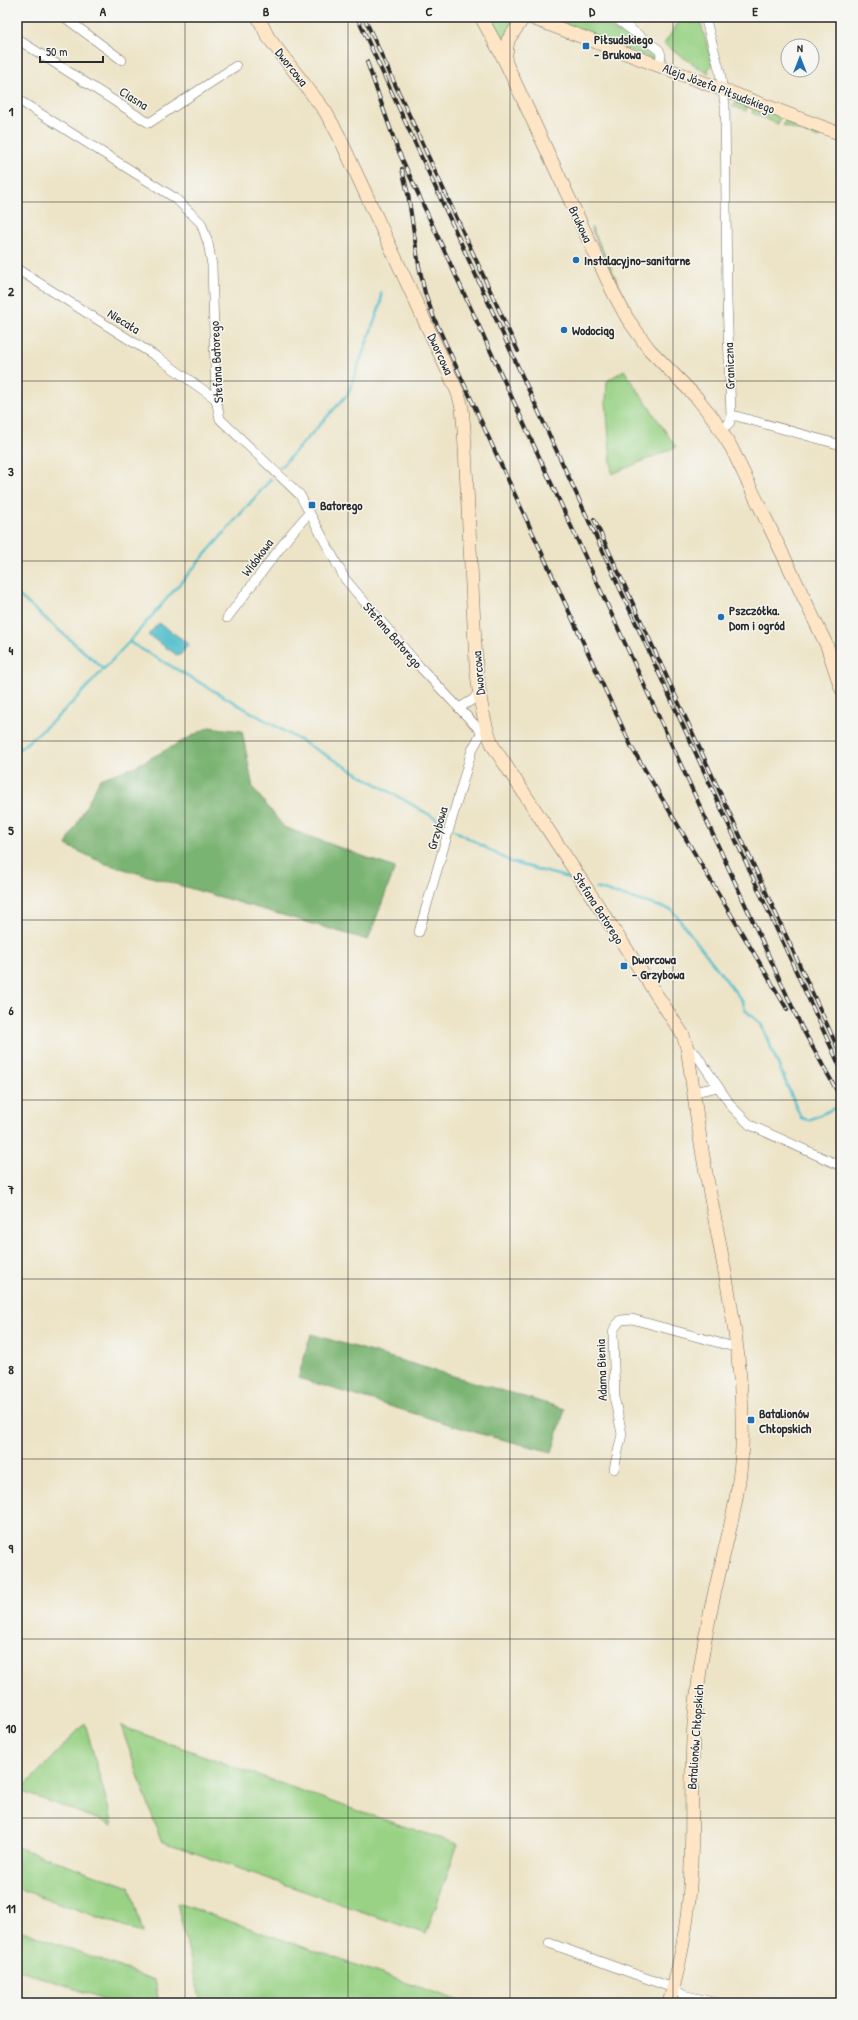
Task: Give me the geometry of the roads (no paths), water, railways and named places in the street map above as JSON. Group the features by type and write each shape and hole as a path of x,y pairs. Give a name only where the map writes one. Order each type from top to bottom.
{"street":[{"path":"65,17 122,60"},
{"name":"Dworcowa","path":"258,17 268,37 315,95 335,128 458,393 462,408 464,429 479,691 485,733"},
{"path":"505,61 508,40 524,17"},
{"name":"Aleja Józefa Piłsudskiego","path":"529,17 841,134"},
{"path":"614,17 659,50 661,55 659,66"},
{"name":"Graniczna","path":"705,17 724,90 731,416"},
{"name":"Brukowa","path":"486,21 497,49 505,61 613,292 627,318 649,349 697,398 722,430"},
{"name":"Ciasna","path":"17,39 149,123 236,66"},
{"name":"Stefana Batorego","path":"17,99 175,198 201,223 208,243 212,265 216,399 220,419 300,495 345,579 420,667 485,733 683,1035 687,1048 696,1054 732,1107 750,1125 841,1166"},
{"name":"Niecała","path":"17,269 157,357 216,399"},
{"path":"841,445 736,416 731,416 730,422 722,430 827,646 841,688"},
{"name":"Widokowa","path":"227,618 290,535 309,513"},
{"path":"459,708 474,699 479,691"},
{"name":"Grzybowa","path":"419,932 472,750 485,733"},
{"name":"Batalionów Chłopskich","path":"669,2003 685,1934 690,1887 692,1743 702,1658 711,1609 736,1500 740,1474 742,1422 738,1348 705,1171 687,1048"},
{"path":"694,1092 718,1087"},
{"name":"Adama Bienia","path":"614,1469 622,1434 615,1401 612,1344 613,1333 621,1320 632,1319 738,1348"},
{"path":"549,1944 673,1988 683,1995 717,2003"}],"water":[{"path":"159,623 189,644 180,655 177,655 148,635"}],"waterway":[{"path":"280,468 348,394 381,303 381,292"},
{"path":"129,642 271,479"},
{"path":"17,594 104,669"},
{"path":"17,751 74,701 129,642 444,823"},
{"path":"454,830 511,862 572,879"},
{"path":"596,888 672,910 743,1002 745,1010 761,1024 801,1118 809,1120 837,1107"}],"railway":[{"path":"357,17 841,1069"},
{"path":"364,17 518,351"},
{"path":"367,62 397,148 802,1028 841,1098"},
{"path":"402,169 408,194 419,266 425,293 434,318 498,458 632,748 787,1009"},
{"path":"594,519 841,1055"}],"place":[{"name":"Piłsudskiego - Brukowa","path":"586,46"},
{"name":"Instalacyjno-sanitarne","path":"576,260"},
{"name":"Wodociąg","path":"564,330"},
{"name":"Batorego","path":"312,505"},
{"name":"Pszczółka. Dom i ogród","path":"721,617"},
{"name":"Dworcowa - Grzybowa","path":"624,966"},
{"name":"Batalionów Chłopskich","path":"751,1420"}]}
